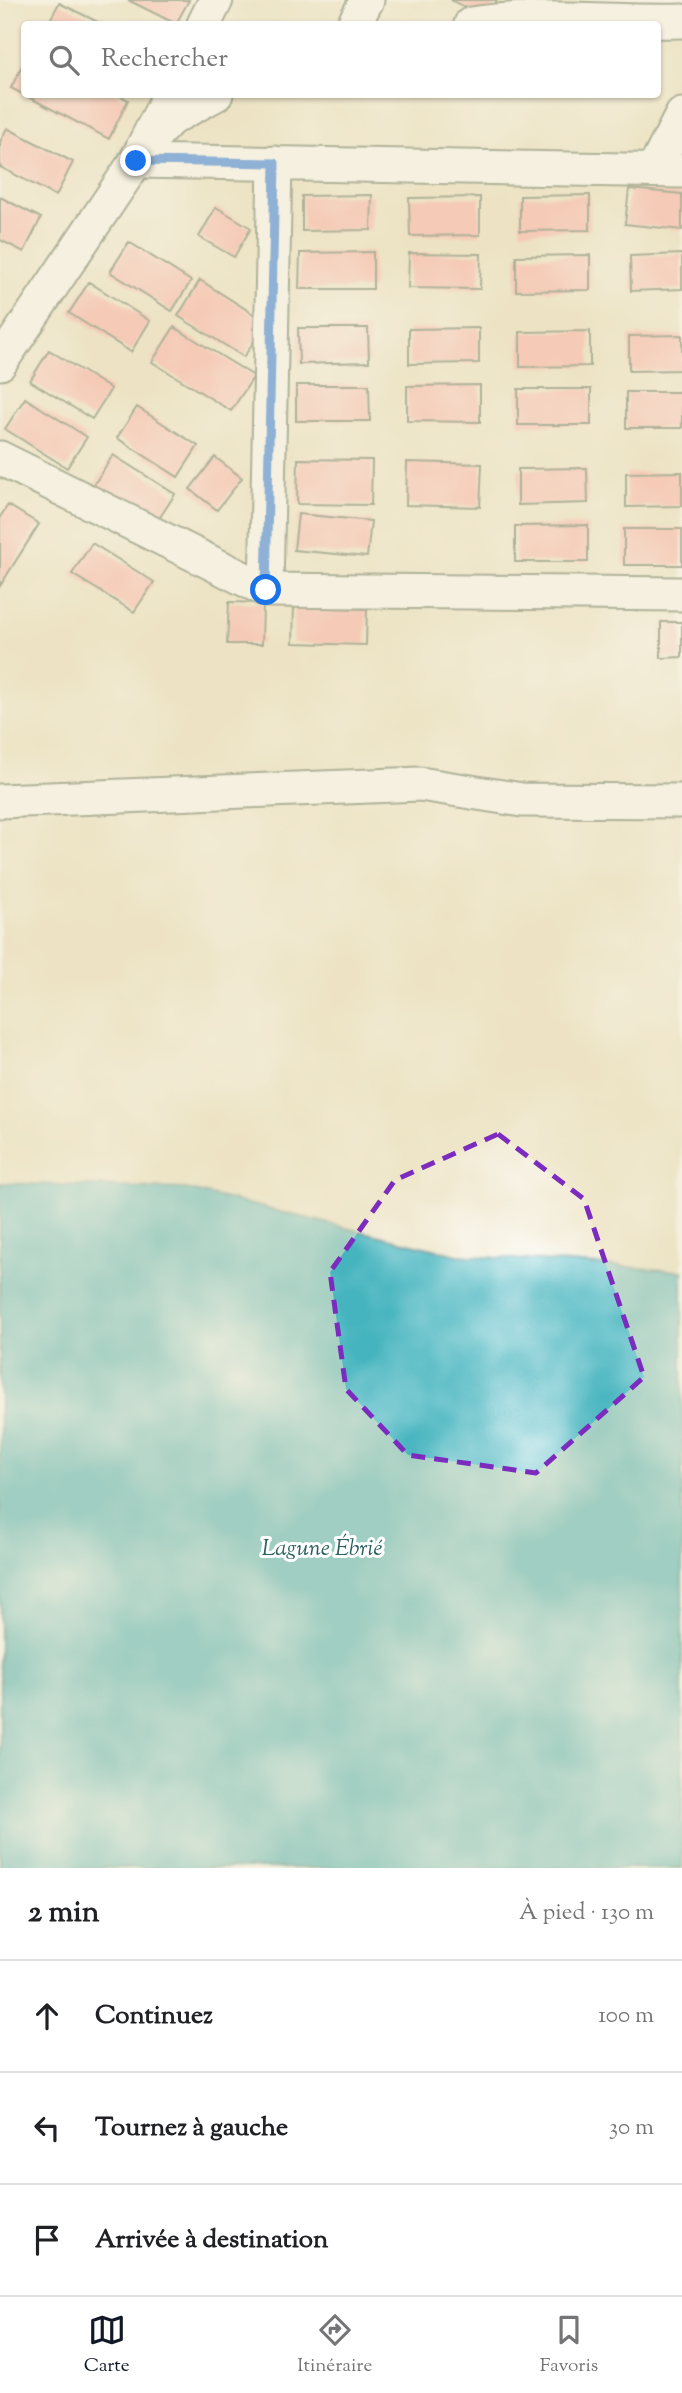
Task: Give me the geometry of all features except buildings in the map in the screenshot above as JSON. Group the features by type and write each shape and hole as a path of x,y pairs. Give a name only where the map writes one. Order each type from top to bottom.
{"street":[{"path":"206,21 216,0"},
{"path":"356,21 367,0"},
{"path":"490,21 618,21"},
{"path":"661,22 682,22"},
{"path":"140,154 168,98"},
{"path":"0,363 140,154 170,119 209,98"},
{"path":"140,154 275,163 668,170 682,115"},
{"path":"266,590 275,163"},
{"path":"0,458 266,590 682,594"},
{"path":"0,801 420,784 522,800 682,801"}],"highlighted area":[{"path":"498,1134 584,1199 644,1377 536,1473 408,1455 346,1389 330,1272 395,1180"}],"water":[{"name":"Lagune Ébrié","path":"0,1183 186,1189 458,1255 682,1271 682,1868 0,1868"}],"route":[{"path":"136,161 275,163 266,590"}]}
